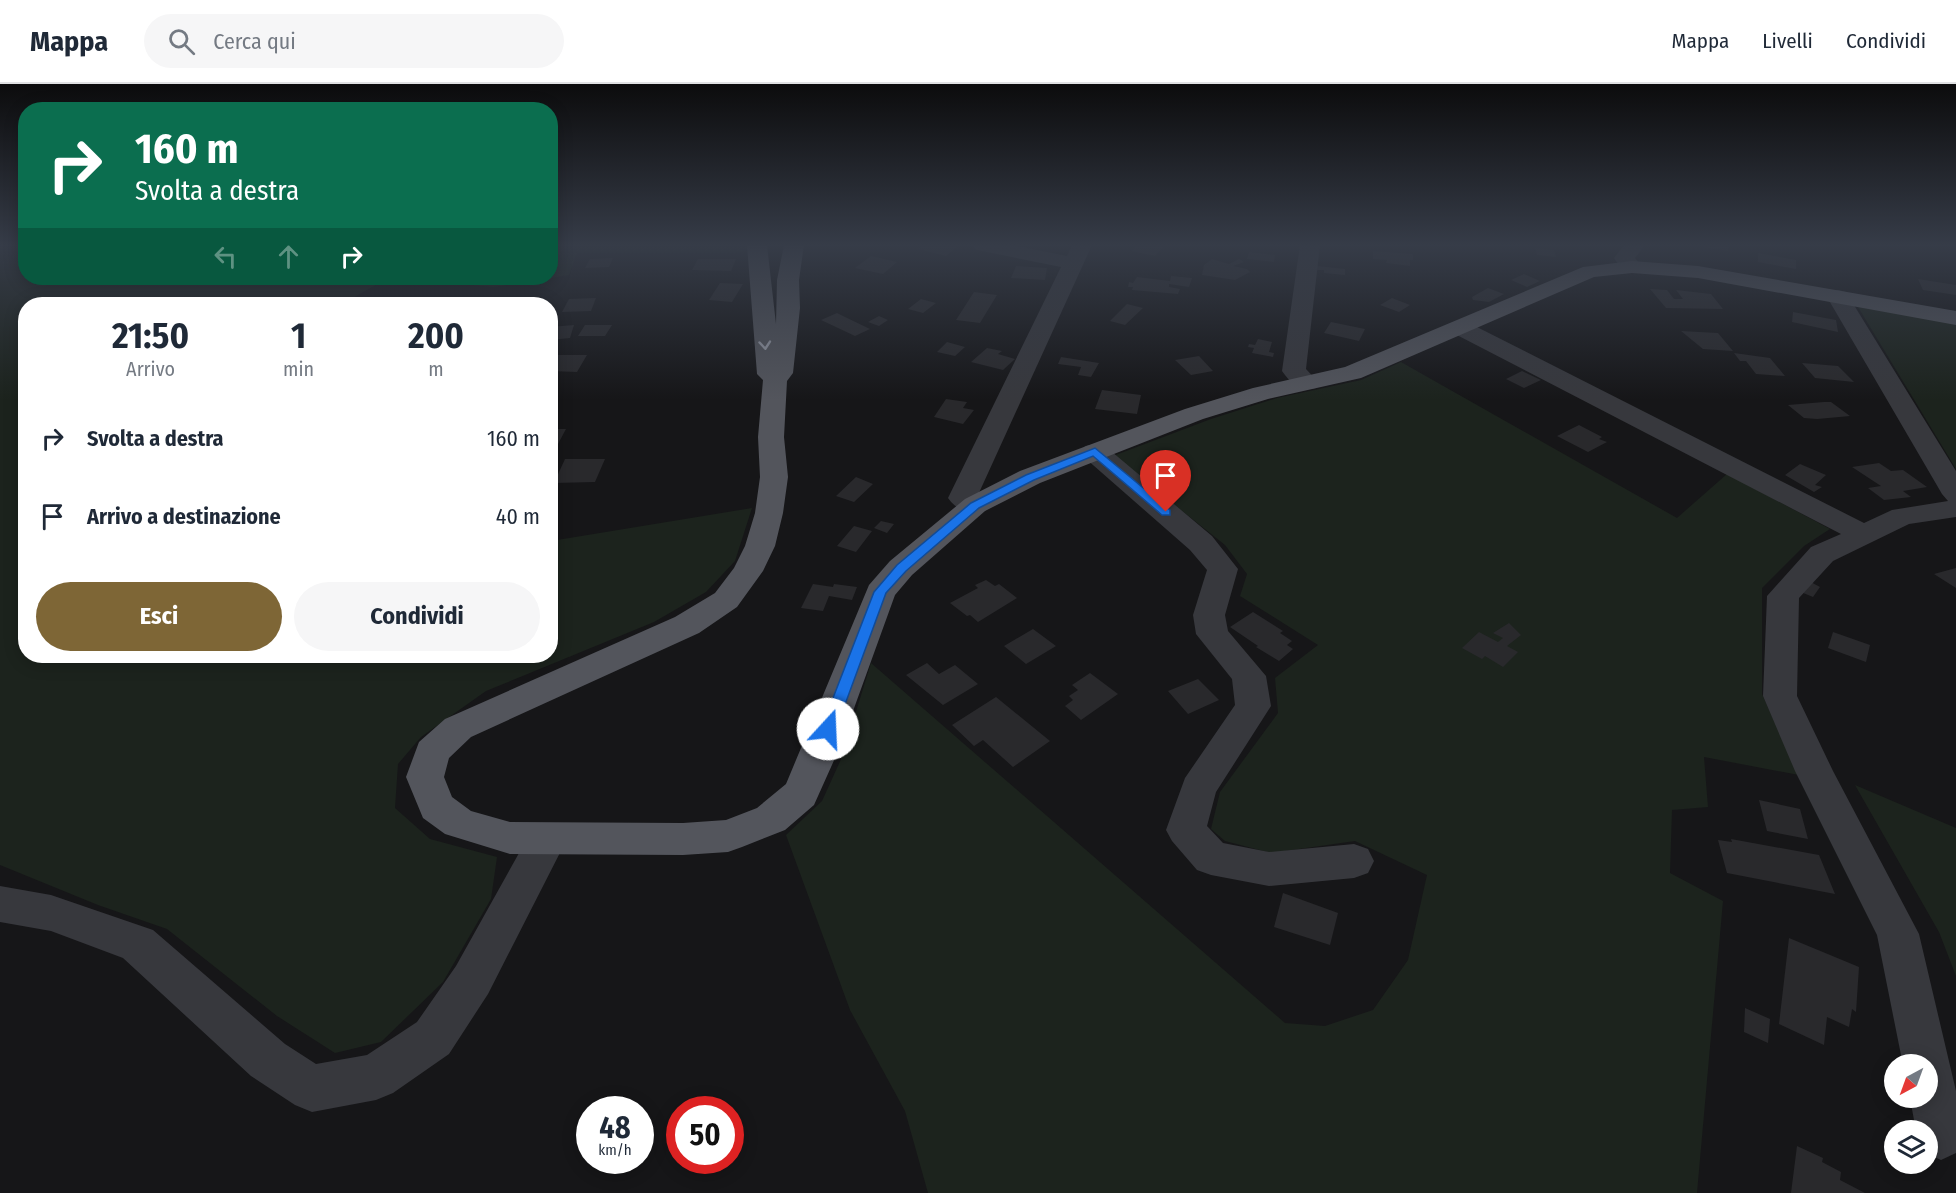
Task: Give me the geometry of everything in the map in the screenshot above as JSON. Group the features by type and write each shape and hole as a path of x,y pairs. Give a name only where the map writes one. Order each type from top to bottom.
{"main road":[{"path":"762,297 767,372 775,380"},
{"path":"789,297 781,373 775,380 771,437 774,477 769,513 760,546 748,571 726,600 687,625 458,728 432,752 425,777 437,807 459,823 510,838 683,839 728,836 771,819 801,794 822,747 880,592 901,568 975,505 1030,477 1194,414 1352,373 1461,328 1529,297"},
{"path":"1838,297 1956,318"}],"street":[{"path":"975,505 962,498 1058,297"},
{"path":"1303,297 1294,371 1307,383"},
{"path":"1838,297 1956,494"},
{"path":"1461,328 1864,534"},
{"path":"1095,452 1201,543 1223,569 1209,615 1212,634 1249,675 1253,706 1198,789 1186,830 1211,858 1269,869 1354,861"},
{"path":"1924,1054 1898,934 1814,771 1780,696 1783,596 1822,554 1902,516 1956,508"},
{"path":"0,904 51,913 138,944 268,1060 312,1088 376,1077 433,1038 472,980 547,838"},
{"path":"1936,1108 1941,1135"}],"shaded area":[{"path":"0,297 355,297 18,297 18,663 554,663 486,691 421,737 398,764 395,808 430,839 497,857 491,899 443,982 381,1042 335,1053 277,1016 167,929 98,905 0,865"},
{"path":"1858,307 1956,323 1956,469"},
{"path":"1401,362 1677,518 1727,474 1830,529 1804,546 1762,588 1762,694 1799,775 1704,757 1708,807 1672,810 1670,873 1723,901 1697,1193 928,1193 905,1111 850,1010 786,835 822,801 842,757 871,663 1285,1023 1325,1026 1373,1010 1408,960 1427,875 1355,841 1271,853 1225,841 1211,829 1220,792 1278,713 1275,678 1318,645 1240,596 1247,574 1225,545 1113,456 1211,419 1277,398 1361,380"},
{"path":"752,508 735,561 706,592 654,622 558,661 558,540"},
{"path":"1855,785 1956,828 1956,976 1939,932"}],"building":[{"path":"711,297 735,297 732,302 709,300"},
{"path":"971,297 996,297 980,323 956,320"},
{"path":"1472,297 1499,297 1489,302 1473,300"},
{"path":"1657,297 1683,299 1681,297 1713,297 1723,309 1666,308"},
{"path":"596,298 591,311 562,312 569,299"},
{"path":"1392,298 1410,305 1399,312 1380,305"},
{"path":"921,299 936,303 923,313 908,309"},
{"path":"1127,304 1143,308 1125,325 1110,321"},
{"path":"1793,312 1836,320 1838,332 1792,322"},
{"path":"837,313 870,329 855,336 821,320"},
{"path":"879,316 888,320 879,326 868,322"},
{"path":"1331,322 1365,329 1359,341 1324,333"},
{"path":"574,325 570,338 558,339 558,326"},
{"path":"585,325 612,325 605,336 578,336"},
{"path":"1681,331 1718,333 1733,351 1703,349"},
{"path":"1258,339 1272,342 1269,352 1274,353 1273,357 1252,353 1254,348 1248,347 1249,344 1255,345"},
{"path":"947,342 965,347 955,356 937,352"},
{"path":"987,348 1002,351 998,354 1015,359 1003,370 971,362"},
{"path":"1734,353 1770,358 1785,376 1756,374 1746,361 1740,361"},
{"path":"558,355 587,355 577,372 558,371"},
{"path":"1199,356 1213,371 1191,375 1175,360"},
{"path":"1061,357 1099,363 1091,377 1078,375 1081,367 1058,364"},
{"path":"1802,363 1838,366 1854,382 1815,378"},
{"path":"1522,371 1541,380 1524,388 1506,379"},
{"path":"1102,390 1141,395 1137,414 1095,409"},
{"path":"946,399 967,402 963,408 974,410 963,424 934,417"},
{"path":"1831,402 1850,416 1804,418 1788,405"},
{"path":"1579,425 1607,442 1588,452 1557,436"},
{"path":"558,429 566,429 558,444"},
{"path":"565,459 605,459 595,482 558,483 558,474"},
{"path":"1879,463 1891,471 1903,470 1927,487 1903,491 1911,497 1884,500 1868,488 1881,486 1852,467"},
{"path":"1800,464 1826,475 1815,485 1822,487 1814,492 1785,475"},
{"path":"856,477 873,484 854,502 836,496"},
{"path":"881,521 894,524 887,533 874,528"},
{"path":"854,526 872,531 856,552 837,546"},
{"path":"1956,568 1956,588 1934,574"},
{"path":"986,580 995,586 999,584 1017,598 978,622 950,603 978,588 975,585"},
{"path":"1807,580 1820,587 1813,597 1796,590"},
{"path":"813,584 857,587 852,600 829,596 823,611 801,608"},
{"path":"1253,612 1283,631 1280,633 1292,641 1287,645 1293,649 1279,661 1230,627"},
{"path":"1509,623 1521,635 1507,646 1518,652 1503,667 1485,656 1482,659 1462,648 1479,632 1498,642 1503,638 1493,633"},
{"path":"1033,629 1056,646 1026,664 1004,646"},
{"path":"1833,632 1870,645 1866,662 1828,648"},
{"path":"927,663 939,674 955,665 978,684 943,705 906,675"},
{"path":"1090,673 1118,694 1081,720 1065,706 1073,700 1069,696 1078,690 1072,685"},
{"path":"1198,679 1219,700 1188,714 1168,691"},
{"path":"996,697 1050,741 1013,767 983,740 974,746 952,725"},
{"path":"1759,800 1800,809 1808,839 1767,831"},
{"path":"1731,839 1819,855 1835,894 1727,873 1718,840 1732,842"},
{"path":"1283,893 1338,913 1330,945 1274,927"},
{"path":"1789,938 1859,967 1856,1012 1852,1009 1849,1027 1827,1017 1824,1045 1779,1024"},
{"path":"1745,1008 1770,1019 1768,1043 1744,1032"},
{"path":"1797,1146 1823,1158 1822,1162 1841,1172 1840,1180 1865,1193 1791,1193"}],"route":[{"path":"828,729 880,592 901,568 975,505 1030,477 1095,452 1166,512"}]}
